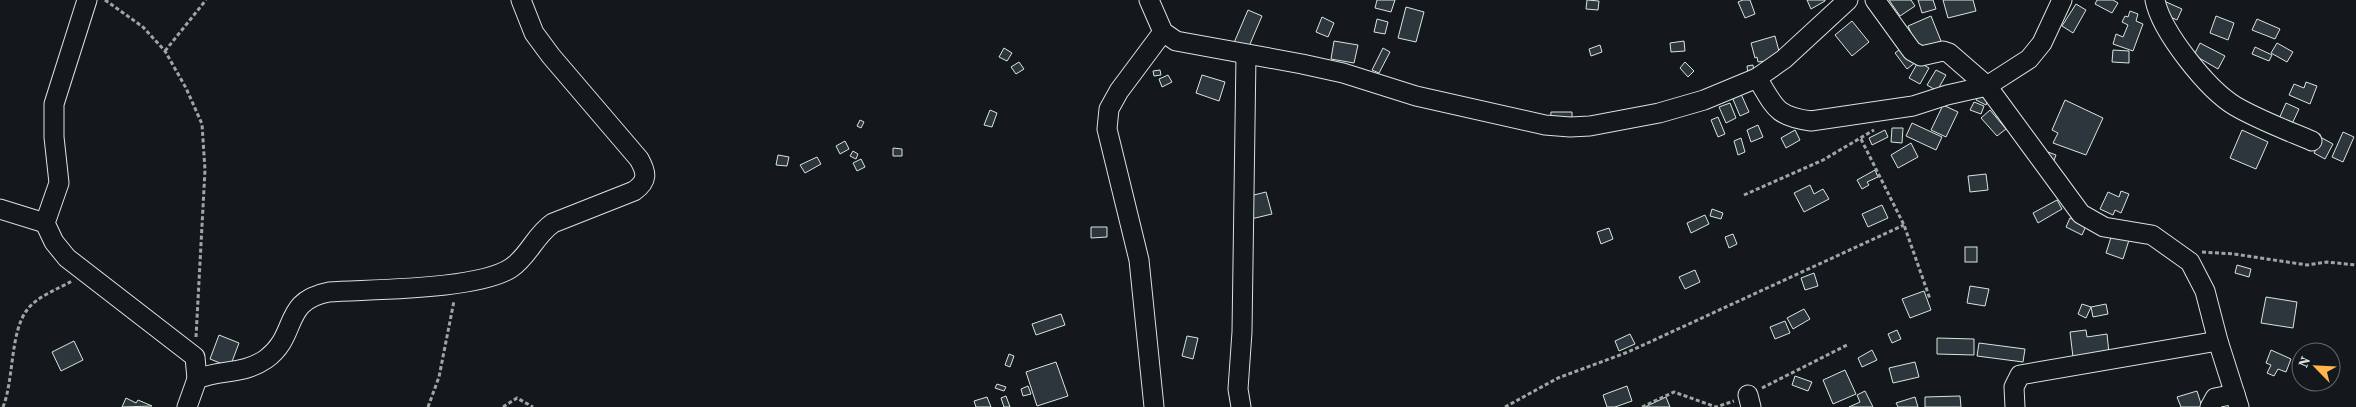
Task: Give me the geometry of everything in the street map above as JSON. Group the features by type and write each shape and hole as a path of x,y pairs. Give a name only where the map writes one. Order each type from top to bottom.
{"street":[{"path":"87,0 54,104 54,137 59,183 45,223 54,242 67,258 195,358 197,378 187,407"},
{"path":"197,378 206,375 241,371 266,358 277,350 302,302 313,295 329,292 456,284 489,276 510,268 523,257 541,231 553,223 634,191 645,179 646,171 639,159 534,34 521,0"},
{"path":"1148,0 1163,32 1176,41 1343,73 1416,96 1545,125 1570,128 1658,113 1704,100 1757,78 1784,59 1848,0"},
{"path":"1875,0 1912,51 1922,56 1943,51 1949,53 1987,86 2081,214 2104,227 2152,235 2190,262 2198,274 2212,312 2218,341 2237,401 2215,398 2210,407"},
{"path":"1757,78 1774,106 1782,114 1812,121 1913,106 1947,95 1987,86 2029,59 2042,43 2062,0"},
{"path":"2154,0 2161,20 2176,43 2208,82 2233,105 2272,125 2312,141"},
{"path":"1154,407 1139,260 1106,130 1110,109 1118,90 1163,32"},
{"path":"1241,407 1238,389 1242,323 1246,55"},
{"path":"0,209 45,223"},
{"path":"2015,407 2014,387 2020,375 2218,341"}],"path":[{"path":"104,0 143,27 166,51 186,88 202,124 205,170 195,358"},
{"path":"166,51 206,0"},
{"path":"1744,195 1824,160 1879,127"},
{"path":"1861,139 1904,225 1930,299"},
{"path":"1504,407 1558,378 1628,352 1904,225"},
{"path":"2174,250 2234,254 2307,265 2328,262 2356,265"},
{"path":"3,407 9,388 18,331 27,309 86,272"},
{"path":"428,407 439,377 449,334 456,284"},
{"path":"503,407 517,398 533,407"}],"building":[{"path":"1377,0 1395,0 1391,12 1375,8"},
{"path":"1587,0 1599,1 1598,10 1586,9"},
{"path":"1750,0 1755,14 1745,18 1738,2"},
{"path":"1807,0 1825,0 1825,1 1811,9"},
{"path":"1889,0 1911,0 1915,6 1900,16"},
{"path":"1918,0 1933,0 1936,9 1922,13"},
{"path":"1943,0 1973,0 1976,11 1948,18"},
{"path":"2097,0 2113,0 2118,3 2112,13 2095,4"},
{"path":"2164,1 2182,9 2177,20 2159,12"},
{"path":"2076,4 2086,10 2073,33 2062,26"},
{"path":"1406,7 1424,12 1416,42 1398,38"},
{"path":"1248,10 1262,16 1247,51 1233,45"},
{"path":"2130,11 2138,14 2136,21 2143,24 2133,51 2113,44 2116,34 2123,37 2128,25 2122,22 2125,16 2128,17"},
{"path":"1931,16 1941,41 1919,51 1908,26"},
{"path":"2216,16 2234,23 2228,40 2210,33"},
{"path":"1322,17 1334,23 1328,37 1316,32"},
{"path":"1377,19 1388,22 1385,34 1374,32"},
{"path":"2257,19 2280,29 2275,39 2252,30"},
{"path":"1852,21 1869,42 1852,56 1835,35"},
{"path":"1775,36 1781,59 1758,62 1751,43"},
{"path":"1334,41 1358,45 1354,63 1331,59"},
{"path":"1684,41 1685,51 1671,52 1670,43"},
{"path":"2200,43 2225,56 2218,69 2194,55"},
{"path":"2277,43 2293,52 2287,62 2271,53"},
{"path":"1600,45 1602,52 1591,56 1589,49"},
{"path":"1904,46 1916,62 1907,69 1895,53"},
{"path":"2255,47 2272,55 2269,61 2252,54"},
{"path":"1004,48 1012,53 1007,61 999,57"},
{"path":"1383,48 1390,52 1379,73 1372,70"},
{"path":"2113,50 2129,51 2129,63 2112,62"},
{"path":"1019,62 1024,69 1016,74 1011,67"},
{"path":"1685,62 1694,71 1688,77 1680,68"},
{"path":"1918,62 1929,68 1920,84 1909,78"},
{"path":"1753,65 1754,73 1748,74 1747,66"},
{"path":"1160,70 1161,75 1154,76 1153,71"},
{"path":"1936,70 1946,75 1937,91 1927,85"},
{"path":"1168,75 1172,82 1162,87 1159,79"},
{"path":"1202,75 1225,82 1219,101 1196,93"},
{"path":"2306,82 2317,86 2310,104 2289,95 2294,84 2304,88"},
{"path":"1981,91 1990,96 1986,105 1976,100"},
{"path":"1741,94 1749,112 1740,116 1732,97"},
{"path":"2065,100 2103,118 2086,155 2053,143 2058,133 2052,130"},
{"path":"1974,102 1984,106 1981,114 1970,110"},
{"path":"1730,103 1736,118 1726,123 1719,107"},
{"path":"2286,103 2299,109 2291,126 2278,121"},
{"path":"1943,105 1958,112 1946,137 1931,130"},
{"path":"990,110 997,113 992,127 984,125"},
{"path":"1990,110 2006,129 1997,136 1981,118"},
{"path":"1551,112 1572,112 1572,125 1550,125"},
{"path":"1718,117 1725,134 1718,137 1711,120"},
{"path":"860,120 864,122 861,128 857,126"},
{"path":"1912,123 1942,137 1936,150 1906,136"},
{"path":"1758,125 1763,137 1751,142 1747,130"},
{"path":"1892,128 1903,128 1902,143 1891,142"},
{"path":"1795,130 1800,140 1786,148 1781,138"},
{"path":"1885,130 1888,137 1872,145 1869,138"},
{"path":"2242,130 2268,142 2256,169 2230,158"},
{"path":"2343,132 2354,137 2343,162 2332,157"},
{"path":"1741,138 1745,152 1738,155 1734,141"},
{"path":"2322,138 2333,144 2325,159 2314,153"},
{"path":"845,141 849,149 840,154 836,146"},
{"path":"1911,143 1918,157 1898,168 1891,155"},
{"path":"893,148 902,149 902,156 893,156"},
{"path":"853,151 858,154 856,159 850,156"},
{"path":"2048,152 2056,155 2053,163 2045,161"},
{"path":"778,155 789,157 787,166 776,165"},
{"path":"817,157 821,164 805,173 800,165"},
{"path":"861,159 865,167 857,171 853,163"},
{"path":"1875,170 1878,177 1867,182 1869,185 1862,189 1857,180"},
{"path":"1986,174 1988,190 1970,192 1968,176"},
{"path":"1810,185 1814,194 1823,189 1829,199 1804,212 1794,193"},
{"path":"2121,191 2129,194 2121,213 2115,210 2113,215 2100,209 2108,192 2119,197"},
{"path":"1266,192 1272,214 1251,219 1246,197"},
{"path":"2057,200 2062,209 2038,223 2033,213"},
{"path":"1882,205 1888,218 1868,227 1862,214"},
{"path":"1712,209 1723,213 1721,219 1710,216"},
{"path":"1705,215 1709,224 1691,233 1687,223"},
{"path":"2070,218 2086,226 2082,235 2066,227"},
{"path":"1091,227 1107,227 1107,237 1091,238"},
{"path":"1609,228 1613,239 1601,244 1597,232"},
{"path":"2113,231 2130,237 2123,259 2106,253"},
{"path":"1733,234 1737,244 1729,248 1725,237"},
{"path":"1965,247 1977,247 1977,262 1965,262"},
{"path":"2237,265 2251,269 2249,277 2235,273"},
{"path":"1695,270 1700,282 1685,289 1679,277"},
{"path":"1814,273 1818,286 1805,290 1801,278"},
{"path":"1970,286 1989,289 1985,306 1967,303"},
{"path":"1924,291 1931,310 1910,318 1902,299"},
{"path":"2266,297 2297,302 2293,328 2261,323"},
{"path":"2082,304 2091,307 2086,318 2078,314"},
{"path":"2106,304 2108,314 2093,317 2091,307"},
{"path":"1804,309 1810,319 1793,329 1787,318"},
{"path":"1061,314 1065,325 1036,335 1032,324"},
{"path":"1785,321 1790,333 1775,339 1770,327"},
{"path":"1897,330 1901,339 1892,343 1888,334"},
{"path":"2086,330 2087,337 2107,334 2109,353 2073,357 2070,332"},
{"path":"1630,334 1635,344 1619,351 1615,341"},
{"path":"219,335 239,343 230,367 210,359"},
{"path":"1187,336 1198,338 1193,359 1182,356"},
{"path":"1937,338 1974,339 1974,355 1937,354"},
{"path":"74,341 83,360 61,371 52,352"},
{"path":"1979,343 2025,349 2023,362 1977,356"},
{"path":"1872,350 1877,360 1862,367 1858,358"},
{"path":"2271,350 2291,359 2286,372 2278,369 2274,376 2267,373 2271,365 2266,363"},
{"path":"1009,354 1014,356 1010,367 1005,365"},
{"path":"1056,362 1068,396 1037,406 1026,372"},
{"path":"1915,362 1919,377 1893,383 1889,368"},
{"path":"1845,370 1856,394 1833,404 1823,380"},
{"path":"1795,376 1812,382 1808,391 1792,385"},
{"path":"997,384 1006,387 1004,391 995,388"},
{"path":"1028,386 1031,394 1023,396 1021,389"},
{"path":"1627,386 1632,401 1615,407 1607,407 1603,395"},
{"path":"1865,391 1873,407 1849,407 1860,402 1857,395"},
{"path":"2197,391 2202,407 2181,407 2177,397"},
{"path":"1006,396 1010,407 1004,407 1001,398"},
{"path":"1960,396 1961,407 1925,407 1925,397"},
{"path":"987,397 991,407 976,407 974,401"},
{"path":"1666,397 1670,407 1645,407"},
{"path":"1915,397 1918,407 1898,407 1896,403"},
{"path":"126,398 136,403 138,400 152,406 122,407"}]}
